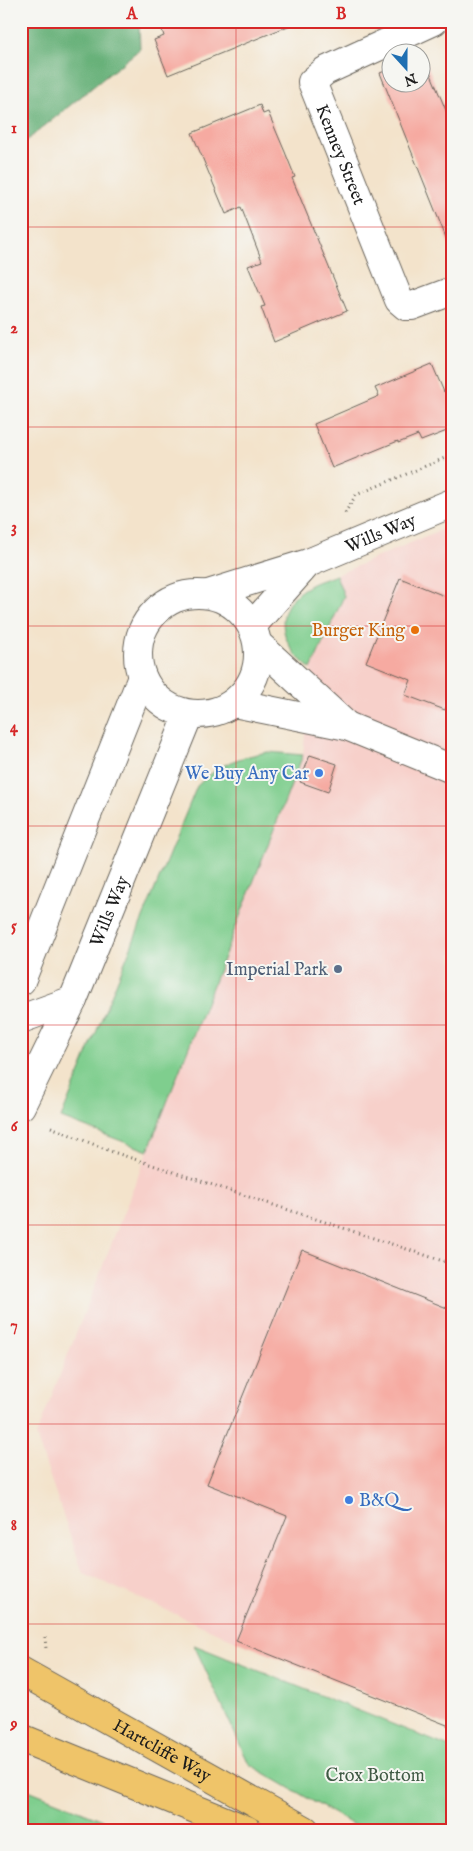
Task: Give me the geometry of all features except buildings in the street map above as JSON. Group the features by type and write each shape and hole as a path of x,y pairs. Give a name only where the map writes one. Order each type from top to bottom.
{"highway":[{"name":"Hartcliffe Way","path":"21,1671 305,1830"},
{"name":"Hartcliffe Way","path":"21,1738 247,1830"}],"street":[{"name":"Kenney Street","path":"434,21 324,71 312,82 399,300 406,306 412,306 452,291"},
{"name":"Wills Way","path":"211,593 308,563 452,503"},
{"name":"Wills Way","path":"256,635 308,563"},
{"path":"256,635 259,664 254,678 234,703 215,712 189,714 169,707 153,694 142,677 137,656 140,636 150,617 157,609 175,598 211,593 232,603 256,635 347,726"},
{"path":"21,981 142,677"},
{"path":"234,703 347,726 452,769"},
{"name":"Wills Way","path":"21,1106 73,1000 189,714"},
{"path":"21,1019 73,1000"}],"path":[{"path":"342,550 336,528 356,495 452,455"},
{"path":"51,1127 110,1151 452,1264"}],"shaded area":[{"name":"Imperial Park","path":"452,525 452,1727 236,1641 83,1573 36,1436 303,755 311,669 344,597 336,575"}],"green space":[{"path":"21,21 139,21 140,49 21,145"},
{"path":"336,575 344,596 311,669 292,650 284,628 284,617 287,606 295,596 310,585"},
{"path":"268,752 303,755 148,1151 61,1118 197,786 214,772 238,759"},
{"name":"Crox Bottom","path":"194,1645 452,1748 452,1830 362,1830 249,1764"},
{"path":"21,1787 128,1830 21,1830"}],"place":[{"name":"Burger King","path":"415,630"},
{"name":"We Buy Any Car","path":"319,773"},
{"name":"Imperial Park","path":"338,969"},
{"name":"B&Q","path":"349,1500"}]}
